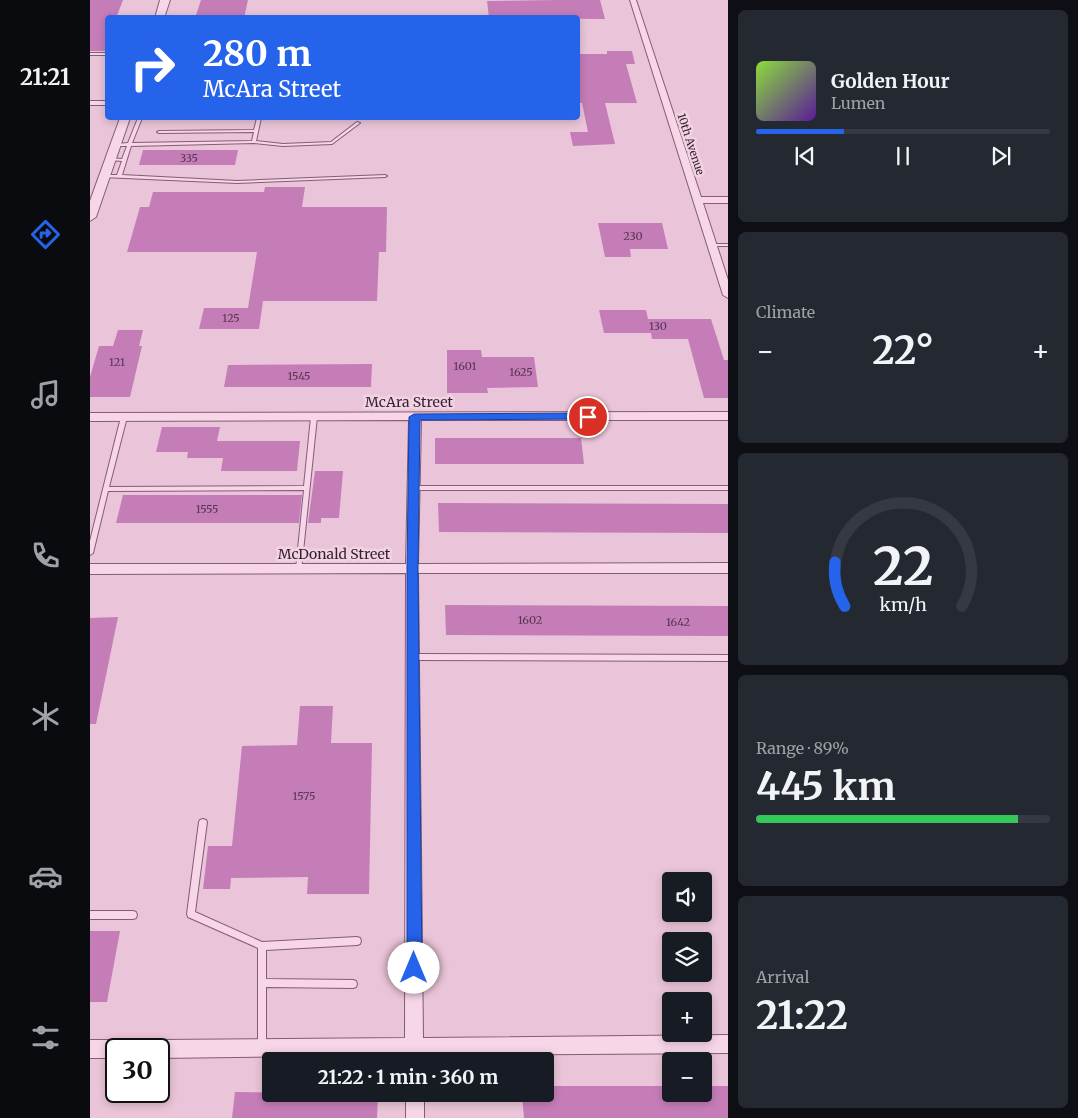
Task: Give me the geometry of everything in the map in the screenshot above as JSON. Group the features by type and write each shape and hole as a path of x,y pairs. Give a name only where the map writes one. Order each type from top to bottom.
{"street":[{"path":"160,15 165,0"},
{"name":"10th Avenue","path":"633,0 728,295"},
{"path":"90,103 105,103"},
{"path":"90,217 124,120"},
{"path":"698,200 728,200"},
{"name":"McAra Street","path":"90,417 728,416"},
{"path":"414,417 412,569 414,1052"},
{"name":"McDonald Street","path":"90,569 728,568"},
{"path":"477,1052 728,1044"},
{"path":"90,1049 105,1049"},
{"path":"170,1049 262,1049 353,1052"},
{"path":"415,1102 415,1118"}],"lane":[{"path":"90,54 105,54"},
{"path":"119,177 139,120"},
{"path":"254,142 259,120"},
{"path":"115,145 174,142 254,142 283,145 332,143 358,123"},
{"path":"159,132 256,131"},
{"path":"110,159 124,160"},
{"path":"104,176 236,182 385,176"},
{"path":"712,245 728,245"},
{"path":"90,553 124,417"},
{"path":"298,569 314,417"},
{"path":"106,489 307,488"},
{"path":"414,488 728,488"},
{"path":"413,657 728,658"},
{"path":"203,822 192,914 262,946 357,941"},
{"path":"90,915 133,915"},
{"path":"262,946 262,1049"},
{"path":"262,983 353,984"}],"building":[{"path":"90,0 123,0 117,15 105,15 105,51 90,51"},
{"path":"201,0 248,0 245,15 196,15"},
{"path":"600,0 605,19 580,19 580,15 489,15 487,1"},
{"path":"607,51 632,51 635,64 626,64 637,103 605,103 615,144 573,146 570,132 588,132 582,103 580,103 580,54 607,54"},
{"path":"143,150 238,150 235,165 139,165"},
{"path":"265,187 305,187 302,207 387,207 386,252 379,252 377,301 263,301 259,329 199,329 204,308 248,308 257,252 127,252 140,207 149,207 153,192 264,192"},
{"path":"598,223 662,223 668,249 630,249 631,257 605,257"},
{"path":"599,310 646,310 648,319 711,319 724,360 728,360 728,398 704,398 688,339 652,339 651,333 604,333"},
{"path":"118,330 143,330 139,346 142,346 130,397 90,397 90,377 99,346 113,346"},
{"path":"447,350 481,350 482,357 534,357 538,387 487,388 488,393 447,393"},
{"path":"372,364 371,387 224,387 228,365"},
{"path":"162,427 220,427 217,441 300,441 297,471 221,471 223,458 187,458 188,452 156,452"},
{"path":"435,438 581,438 584,464 435,464"},
{"path":"315,471 343,471 339,518 321,518 321,523 308,523"},
{"path":"123,495 302,495 299,523 116,523"},
{"path":"438,503 728,504 728,533 439,532"},
{"path":"445,605 728,606 728,636 446,635"},
{"path":"118,617 96,724 90,724 90,618"},
{"path":"300,706 333,706 331,743 372,743 369,894 307,894 308,877 231,878 230,889 203,889 208,846 232,846 242,746 297,745"},
{"path":"90,931 120,931 107,1002 90,1002"},
{"path":"554,1086 662,1086 662,1102 712,1102 712,1086 728,1086 728,1118 524,1118 523,1102 554,1102"},
{"path":"235,1092 262,1092 262,1102 378,1102 377,1118 232,1118"}],"route":[{"path":"414,968 412,569 414,417 588,417"}]}
